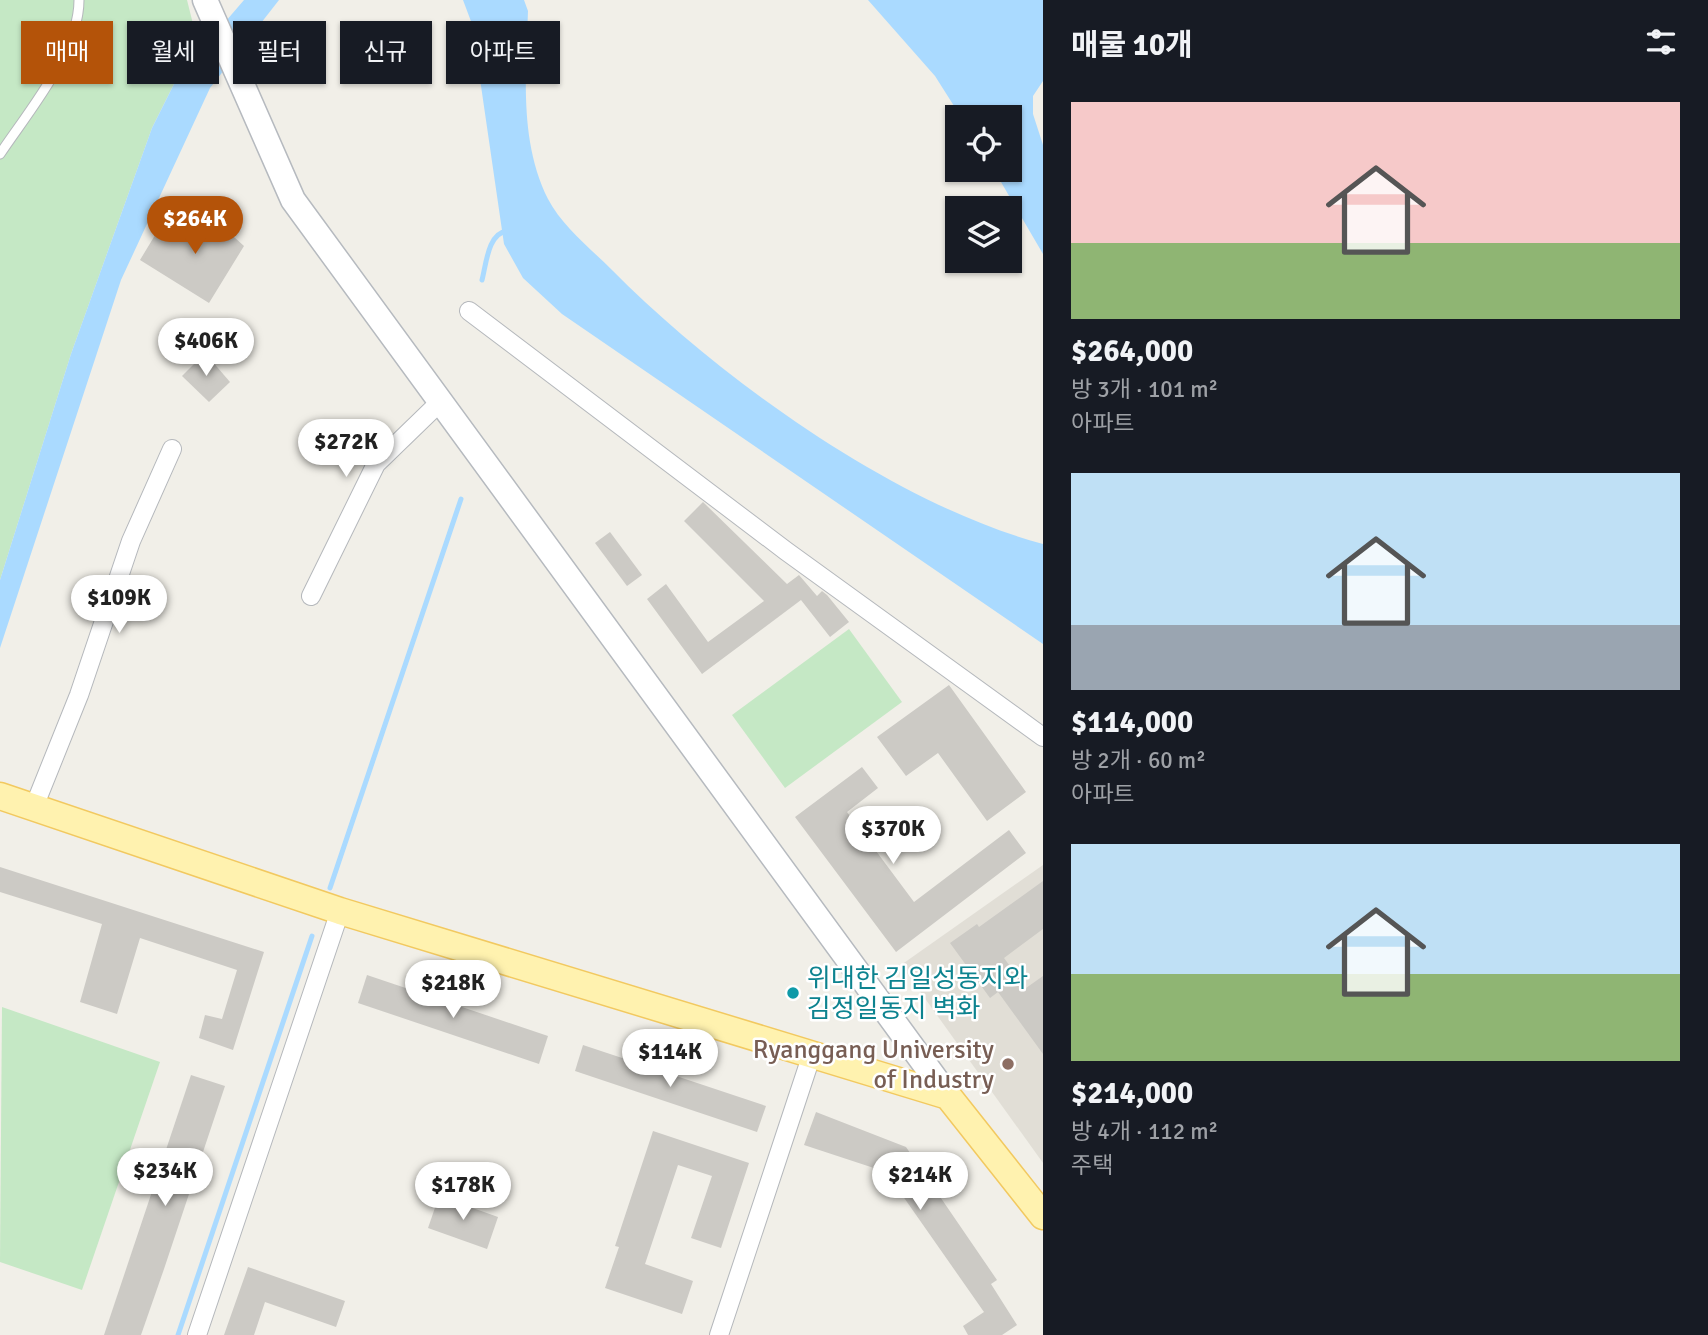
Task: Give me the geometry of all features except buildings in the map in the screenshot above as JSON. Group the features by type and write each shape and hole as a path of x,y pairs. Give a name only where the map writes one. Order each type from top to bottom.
{"main road":[{"path":"205,0 293,200 948,1096 1043,1216"},
{"path":"0,796 340,911 948,1096"}],"street":[{"path":"469,311 786,551 1043,737"},
{"path":"311,596 376,464 439,403"},
{"path":"34,807 79,695 131,541 172,450"},
{"path":"197,1335 340,911"},
{"path":"719,1335 812,1054"}],"lane":[{"path":"0,154 61,62 74,26 79,0"}],"shaded area":[{"name":"Ryanggang University of Industry","path":"1043,865 1043,1163 901,965"}],"green space":[{"path":"0,0 187,0 192,21 127,21 127,84 174,84 152,128 71,354 0,580"},
{"path":"849,629 902,702 785,788 732,715"},
{"path":"2,1007 160,1062 82,1290 0,1262"}],"water":[{"path":"244,0 279,0 263,21 233,21 233,59 219,77 219,29"},
{"path":"463,0 524,0 528,11 528,21 471,21"},
{"path":"868,0 1043,0 1043,81 1033,96 1033,114 1043,145 1043,254 1022,218 1022,196 1009,196 1001,182 1022,182 1022,105 953,105 935,76"},
{"path":"174,84 213,84 121,280 0,648 0,580 71,354 152,128"},
{"path":"481,84 526,84 532,154 554,209 586,245 655,311 704,353 812,433 870,468 928,500 986,525 1043,544 1043,644 562,314 523,278 504,244"}],"waterway":[{"path":"482,280 492,243 496,237 507,231"},
{"path":"330,888 461,499"},
{"path":"178,1335 312,936"}],"place":[{"name":"위대한 김일성동지와 김정일동지 벽화","path":"793,993"},
{"name":"Ryanggang University of Industry","path":"1008,1064"}]}
